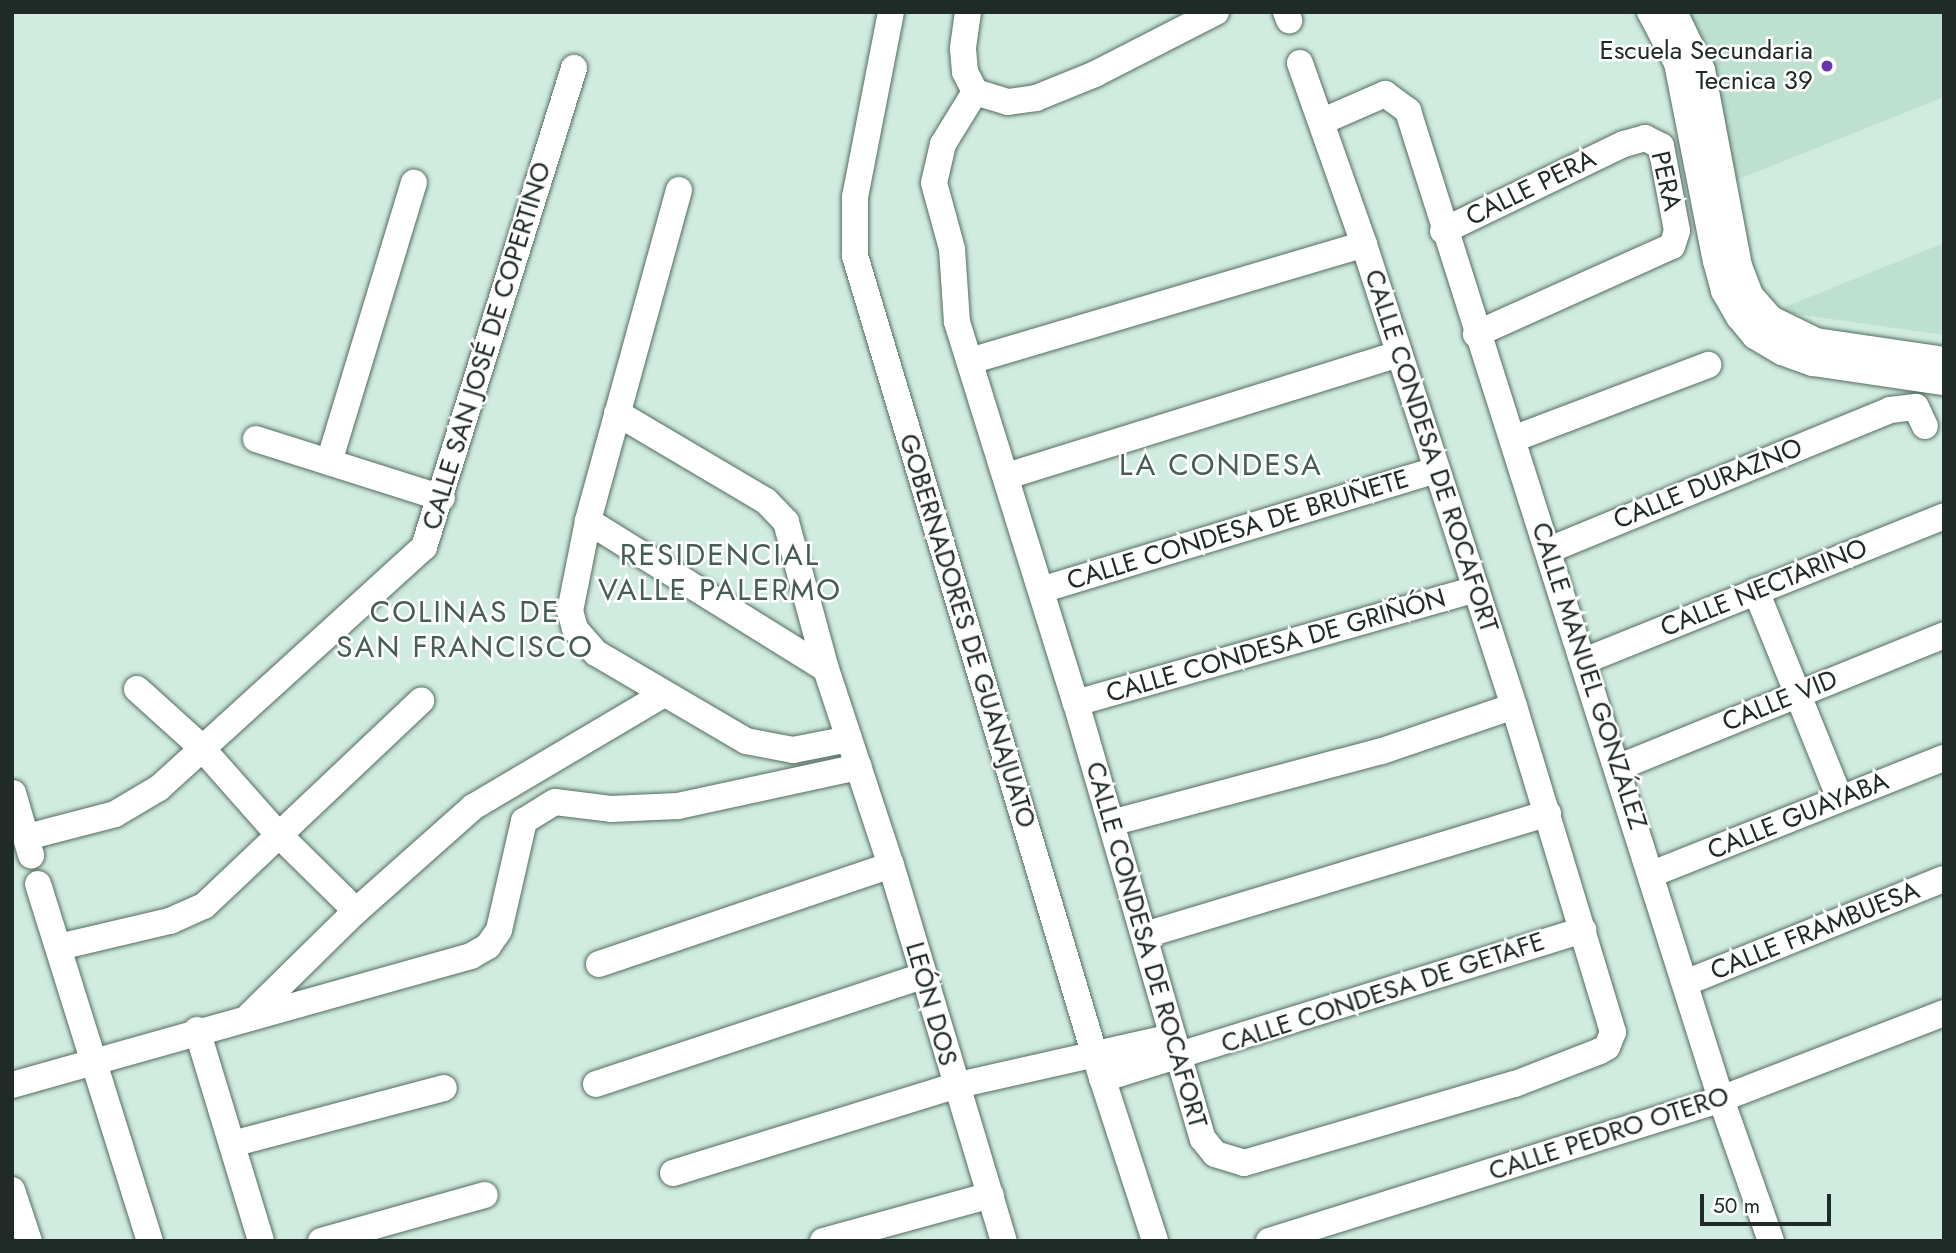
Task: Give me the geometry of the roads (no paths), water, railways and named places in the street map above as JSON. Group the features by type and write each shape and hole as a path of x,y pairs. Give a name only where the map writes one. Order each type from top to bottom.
{"street":[{"name":"GOBERNADORES DE GUANAJUATO","path":"891,12 855,197 855,256 1099,1067 1155,1241"},
{"path":"968,12 962,49 965,72 975,92 1008,102 1036,98 1095,74 1216,12"},
{"path":"1650,12 1677,63 1716,261 1724,291 1739,317 1755,335 1782,352 1813,363 1944,382"},
{"path":"1674,12 1702,70 1739,266 1750,295 1770,320 1816,341 1944,360"},
{"name":"CALLE CONDESA DE ROCAFORT","path":"975,92 943,144 934,183 952,249 957,322 1076,703 1203,1139 1222,1158 1244,1163 1515,1084 1600,1051 1612,1039 1612,1023 1514,706 1364,244 1300,63"},
{"name":"CALLE SAN JOSÉ DE COPERTINO","path":"13,793 29,846 130,806 159,788 200,746 410,563 424,547 442,498 574,68"},
{"name":"CALLE MANUEL GONZÁLEZ","path":"1322,121 1385,94 1408,111 1443,231 1549,550 1721,1099 1771,1241"},
{"name":"PERA","path":"1476,334 1661,252 1675,242 1677,230 1661,146 1646,138 1619,145"},
{"name":"CALLE PERA","path":"1443,231 1619,145"},
{"path":"329,462 414,183"},
{"path":"679,190 570,594 575,629 596,653 760,747 793,750 849,739"},
{"path":"970,361 1364,244"},
{"path":"1007,476 1399,354"},
{"path":"1513,439 1708,365"},
{"name":"CALLE DURAZNO","path":"1549,550 1899,407 1916,407 1926,426"},
{"name":"LEÓN DOS","path":"617,413 779,512 826,669 891,865 954,1086 1004,1241"},
{"path":"256,439 442,498"},
{"name":"CALLE CONDESA DE BRUÑETE","path":"1041,590 1436,470"},
{"name":"CALLE NECTARINO","path":"1584,661 1944,516"},
{"path":"588,521 826,669"},
{"name":"CALLE CONDESA DE GRIÑÓN","path":"1076,703 1476,589"},
{"path":"1756,591 1840,799"},
{"name":"CALLE VID","path":"1617,768 1944,635"},
{"path":"137,688 200,746 277,833 356,911"},
{"path":"249,1016 356,911 473,807 664,694"},
{"path":"59,947 187,915 222,892 277,833 421,701"},
{"path":"1111,823 1382,751 1514,706"},
{"name":"CALLE GUAYABA","path":"1652,874 1944,758"},
{"path":"12,1085 197,1030 448,964 488,946 507,908 524,821 555,803 611,809 678,806 859,767"},
{"path":"538,770 555,803"},
{"path":"1145,935 1548,813"},
{"path":"599,964 891,865"},
{"name":"CALLE FRAMBUESA","path":"1685,982 1944,879"},
{"path":"38,884 150,1241"},
{"name":"CALLE CONDESA DE GETAFE","path":"673,1173 954,1086 1099,1067 1175,1048 1583,930"},
{"path":"303,965 323,996"},
{"path":"596,1084 923,976"},
{"name":"CALLE PEDRO OTERO","path":"1269,1241 1342,1231 1721,1099 1944,1013"},
{"path":"197,1030 261,1241"},
{"path":"232,1144 444,1088"},
{"path":"12,1189 29,1241"},
{"path":"321,1241 485,1195"},
{"path":"823,1241 991,1195"}],"place":[{"name":"Escuela Secundaria Tecnica 39","path":"1827,66"}],"district":[{"name":"LA CONDESA","path":"1221,465"},
{"name":"RESIDENCIAL VALLE PALERMO","path":"720,572"},
{"name":"COLINAS DE SAN FRANCISCO","path":"465,629"}]}
